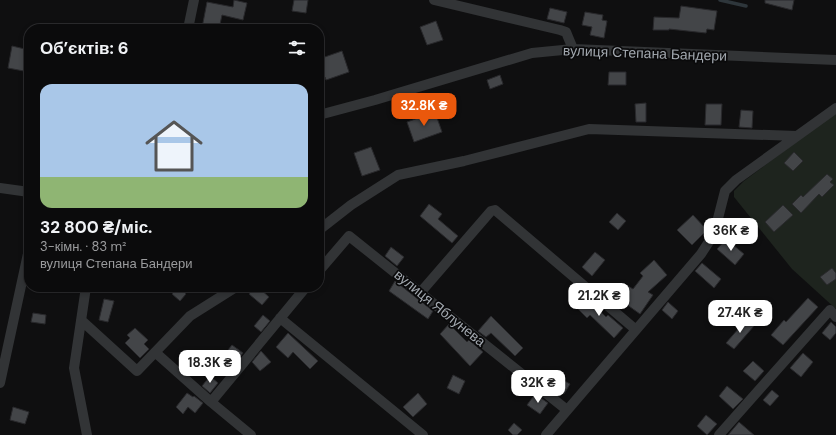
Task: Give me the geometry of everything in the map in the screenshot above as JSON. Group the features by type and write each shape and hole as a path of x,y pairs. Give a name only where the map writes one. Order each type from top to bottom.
{"street":[{"path":"189,24 194,0"},
{"path":"434,0 566,32 573,49"},
{"name":"вулиця Степана Бандери","path":"324,114 532,53 573,49 836,60"},
{"path":"546,435 635,329 701,254 714,234 725,191 736,180 836,108"},
{"path":"324,226 351,205 398,175 464,161 589,129 797,136"},
{"path":"0,188 24,191"},
{"path":"420,293 491,211 495,210 635,329"},
{"name":"вулиця Яблунева","path":"324,265 349,236 567,410"},
{"path":"0,383 24,272"},
{"path":"85,292 74,368 87,435"},
{"path":"81,320 137,371 190,316 228,292"},
{"path":"211,402 302,292"},
{"path":"719,435 830,310 836,317"},
{"path":"280,318 423,435"},
{"path":"156,353 251,435"}],"shaded area":[{"path":"836,112 836,309 792,269 734,197 734,191 744,181"}],"building":[{"path":"234,0 247,3 243,20 222,15 220,24 203,24 207,2 233,7"},
{"path":"294,0 308,0 306,13 292,11"},
{"path":"765,0 794,0 792,10 765,3"},
{"path":"681,6 717,11 714,30 707,29 706,33 669,29 653,30 654,17 679,18"},
{"path":"550,8 567,12 564,23 547,19"},
{"path":"585,12 603,15 602,20 607,21 604,38 590,35 592,27 582,25"},
{"path":"436,21 443,40 427,45 420,27"},
{"path":"12,46 24,49 24,71 8,68"},
{"path":"342,51 349,72 326,80 324,77 324,57"},
{"path":"609,72 626,72 626,85 608,85"},
{"path":"500,75 503,84 490,89 487,80"},
{"path":"646,103 646,122 636,122 635,104"},
{"path":"706,104 722,104 721,125 705,125"},
{"path":"741,110 753,111 752,128 739,127"},
{"path":"435,112 442,132 414,142 407,122"},
{"path":"371,147 380,170 362,176 354,153"},
{"path":"794,152 803,161 793,171 784,163"},
{"path":"827,174 833,179 830,182 834,185 822,197 819,194 801,213 792,204 801,195 803,197"},
{"path":"429,204 442,214 438,219 458,236 452,243 420,216"},
{"path":"783,205 793,215 774,232 765,222"},
{"path":"617,213 626,221 618,230 609,222"},
{"path":"693,215 707,230 692,245 677,230"},
{"path":"726,239 744,254 735,265 717,249"},
{"path":"391,247 404,257 397,266 385,256"},
{"path":"595,252 605,260 592,276 582,267"},
{"path":"654,260 667,275 648,292 653,295 640,314 619,299 628,286 633,289 643,276 640,273"},
{"path":"702,263 721,279 714,288 695,271"},
{"path":"832,268 836,273 836,279 827,285 820,277"},
{"path":"395,281 433,311 428,319 389,291"},
{"path":"174,292 184,292 186,294 180,301 172,294"},
{"path":"251,292 264,292 269,297 262,305 249,294"},
{"path":"586,297 606,317 608,315 623,328 614,338 590,315 587,318 576,307"},
{"path":"808,298 818,307 783,345 771,335 784,320 786,322"},
{"path":"104,299 114,301 108,322 99,320"},
{"path":"668,302 678,311 672,319 662,310"},
{"path":"33,313 46,315 45,324 31,322"},
{"path":"263,315 270,321 261,332 254,326"},
{"path":"491,316 523,348 515,356 491,333 486,337 478,331"},
{"path":"746,320 754,326 734,349 726,343"},
{"path":"831,322 836,327 836,333 830,340 822,333"},
{"path":"449,324 467,342 469,340 483,352 470,366 440,334"},
{"path":"135,328 148,340 144,344 149,349 140,358 125,343 130,338 127,335"},
{"path":"288,333 318,361 310,369 293,352 288,358 276,347"},
{"path":"232,345 243,353 235,363 224,355"},
{"path":"261,351 271,362 260,371 252,362"},
{"path":"803,353 813,362 801,377 790,368"},
{"path":"753,361 764,371 755,381 743,371"},
{"path":"453,375 465,381 459,394 447,388"},
{"path":"554,375 570,384 564,394 557,390 555,392 548,387"},
{"path":"210,376 218,383 210,393 202,386"},
{"path":"727,386 743,399 733,409 719,396"},
{"path":"772,390 779,396 770,406 763,400"},
{"path":"187,393 203,403 195,413 188,407 183,414 176,407"},
{"path":"418,393 427,404 413,417 403,407"},
{"path":"535,394 548,403 540,414 527,405"},
{"path":"13,407 29,412 25,424 10,420"},
{"path":"706,415 717,424 707,435 697,426"},
{"path":"739,422 754,435 728,435"},
{"path":"514,423 522,430 517,435 513,435 508,430"}],"waterway":[{"path":"720,0 746,6"}]}
